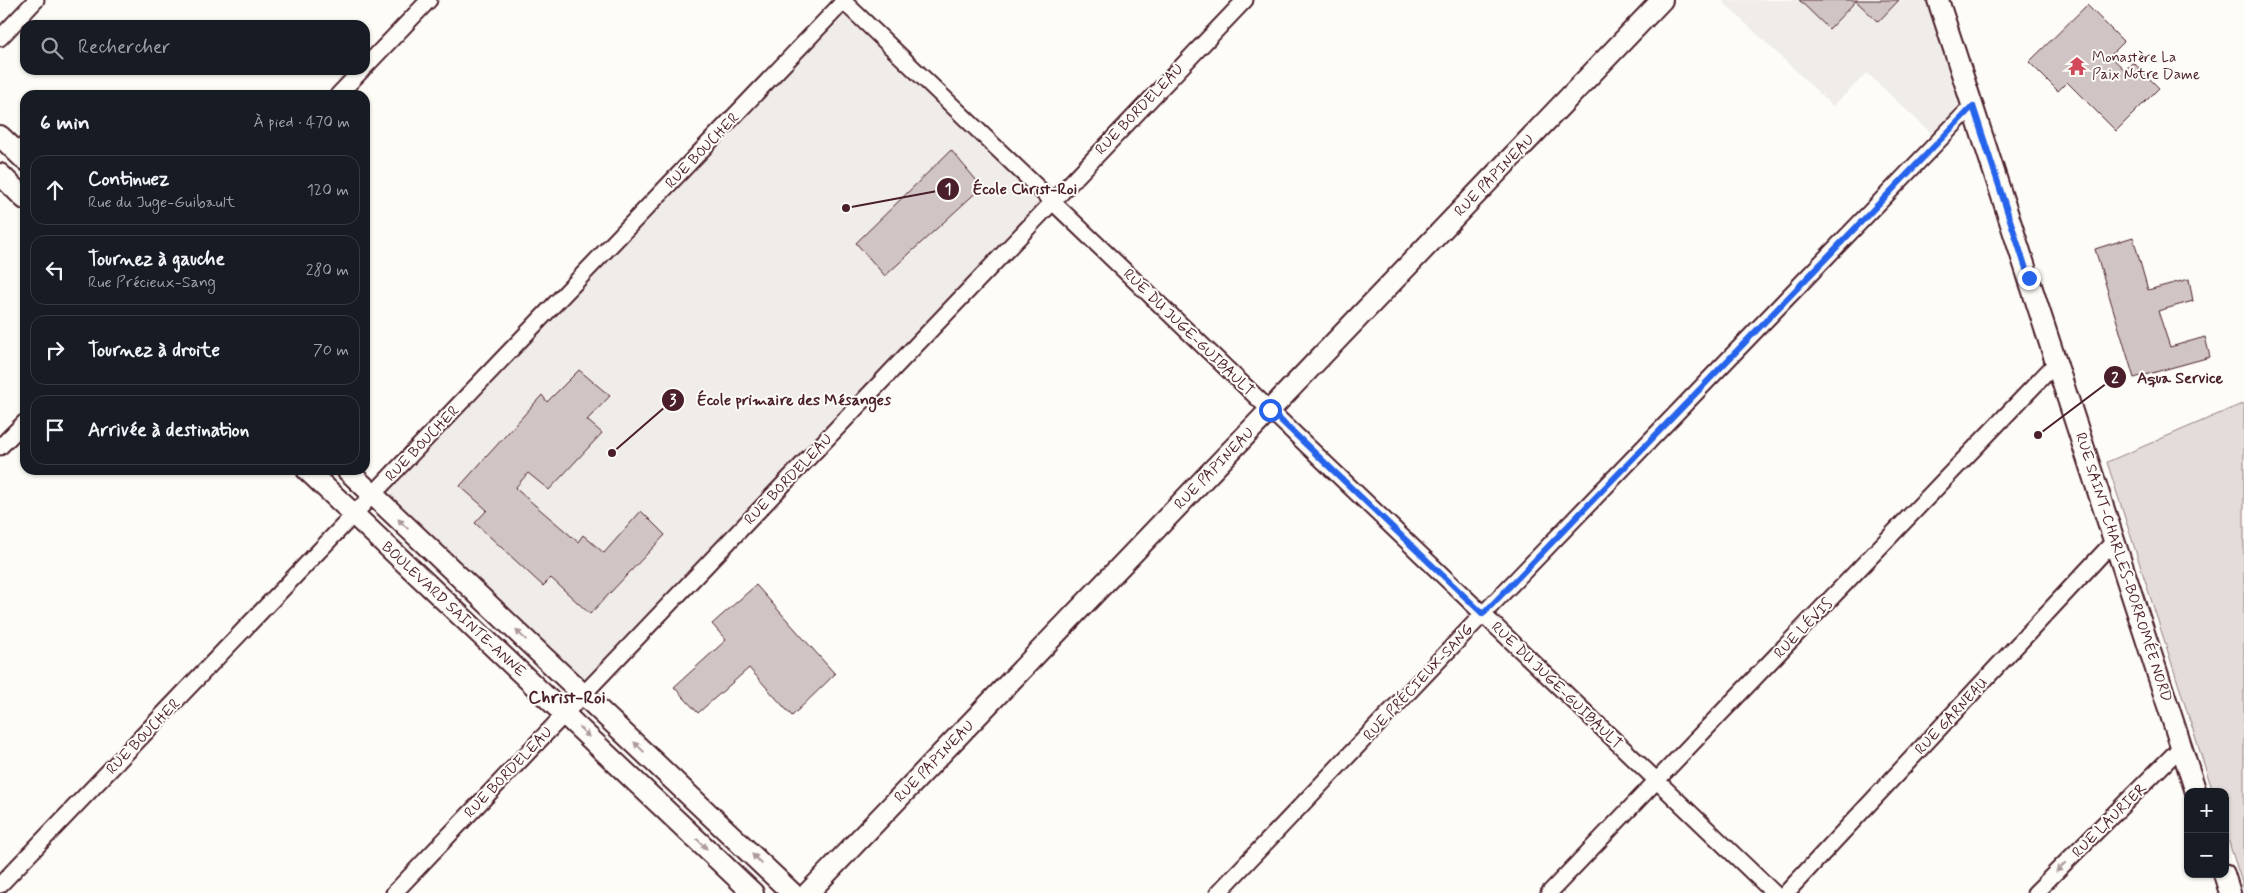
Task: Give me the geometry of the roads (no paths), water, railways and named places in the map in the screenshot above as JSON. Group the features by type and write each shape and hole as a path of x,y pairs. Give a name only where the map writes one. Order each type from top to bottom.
{"street":[{"path":"0,38 36,0"},
{"path":"370,62 429,0"},
{"name":"RUE DU JUGE-GUIBAULT","path":"844,0 1774,893"},
{"name":"RUE BOUCHER","path":"0,885 844,0"},
{"name":"RUE BORDELEAU","path":"394,893 1245,0"},
{"name":"RUE PAPINEAU","path":"808,893 1662,0"},
{"name":"RUE SAINT-CHARLES-BORROMÉE NORD","path":"1938,0 2195,788"},
{"path":"343,90 357,75"},
{"name":"RUE PRÉCIEUX-SANG","path":"1218,893 1483,614 1973,106"},
{"path":"0,136 20,155"},
{"path":"0,174 20,194"},
{"name":"RUE LÉVIS","path":"1549,893 2057,362"},
{"path":"0,447 20,427"},
{"name":"BOULEVARD SAINTE-ANNE","path":"312,475 753,893"},
{"name":"BOULEVARD SAINTE-ANNE","path":"352,475 792,893"},
{"name":"RUE GARNEAU","path":"1786,893 2115,540"},
{"name":"RUE LAURIER","path":"2035,893 2182,746"},
{"path":"2225,878 2230,893"}],"place":[{"name":"Monastère La Paix Notre Dame","path":"2077,66"},
{"name":"École Christ-Roi","path":"846,208"},
{"name":"Aqua Service","path":"2038,435"},
{"name":"École primaire des Mésanges","path":"612,453"}],"district":[{"name":"Christ-Roi","path":"567,697"}]}
